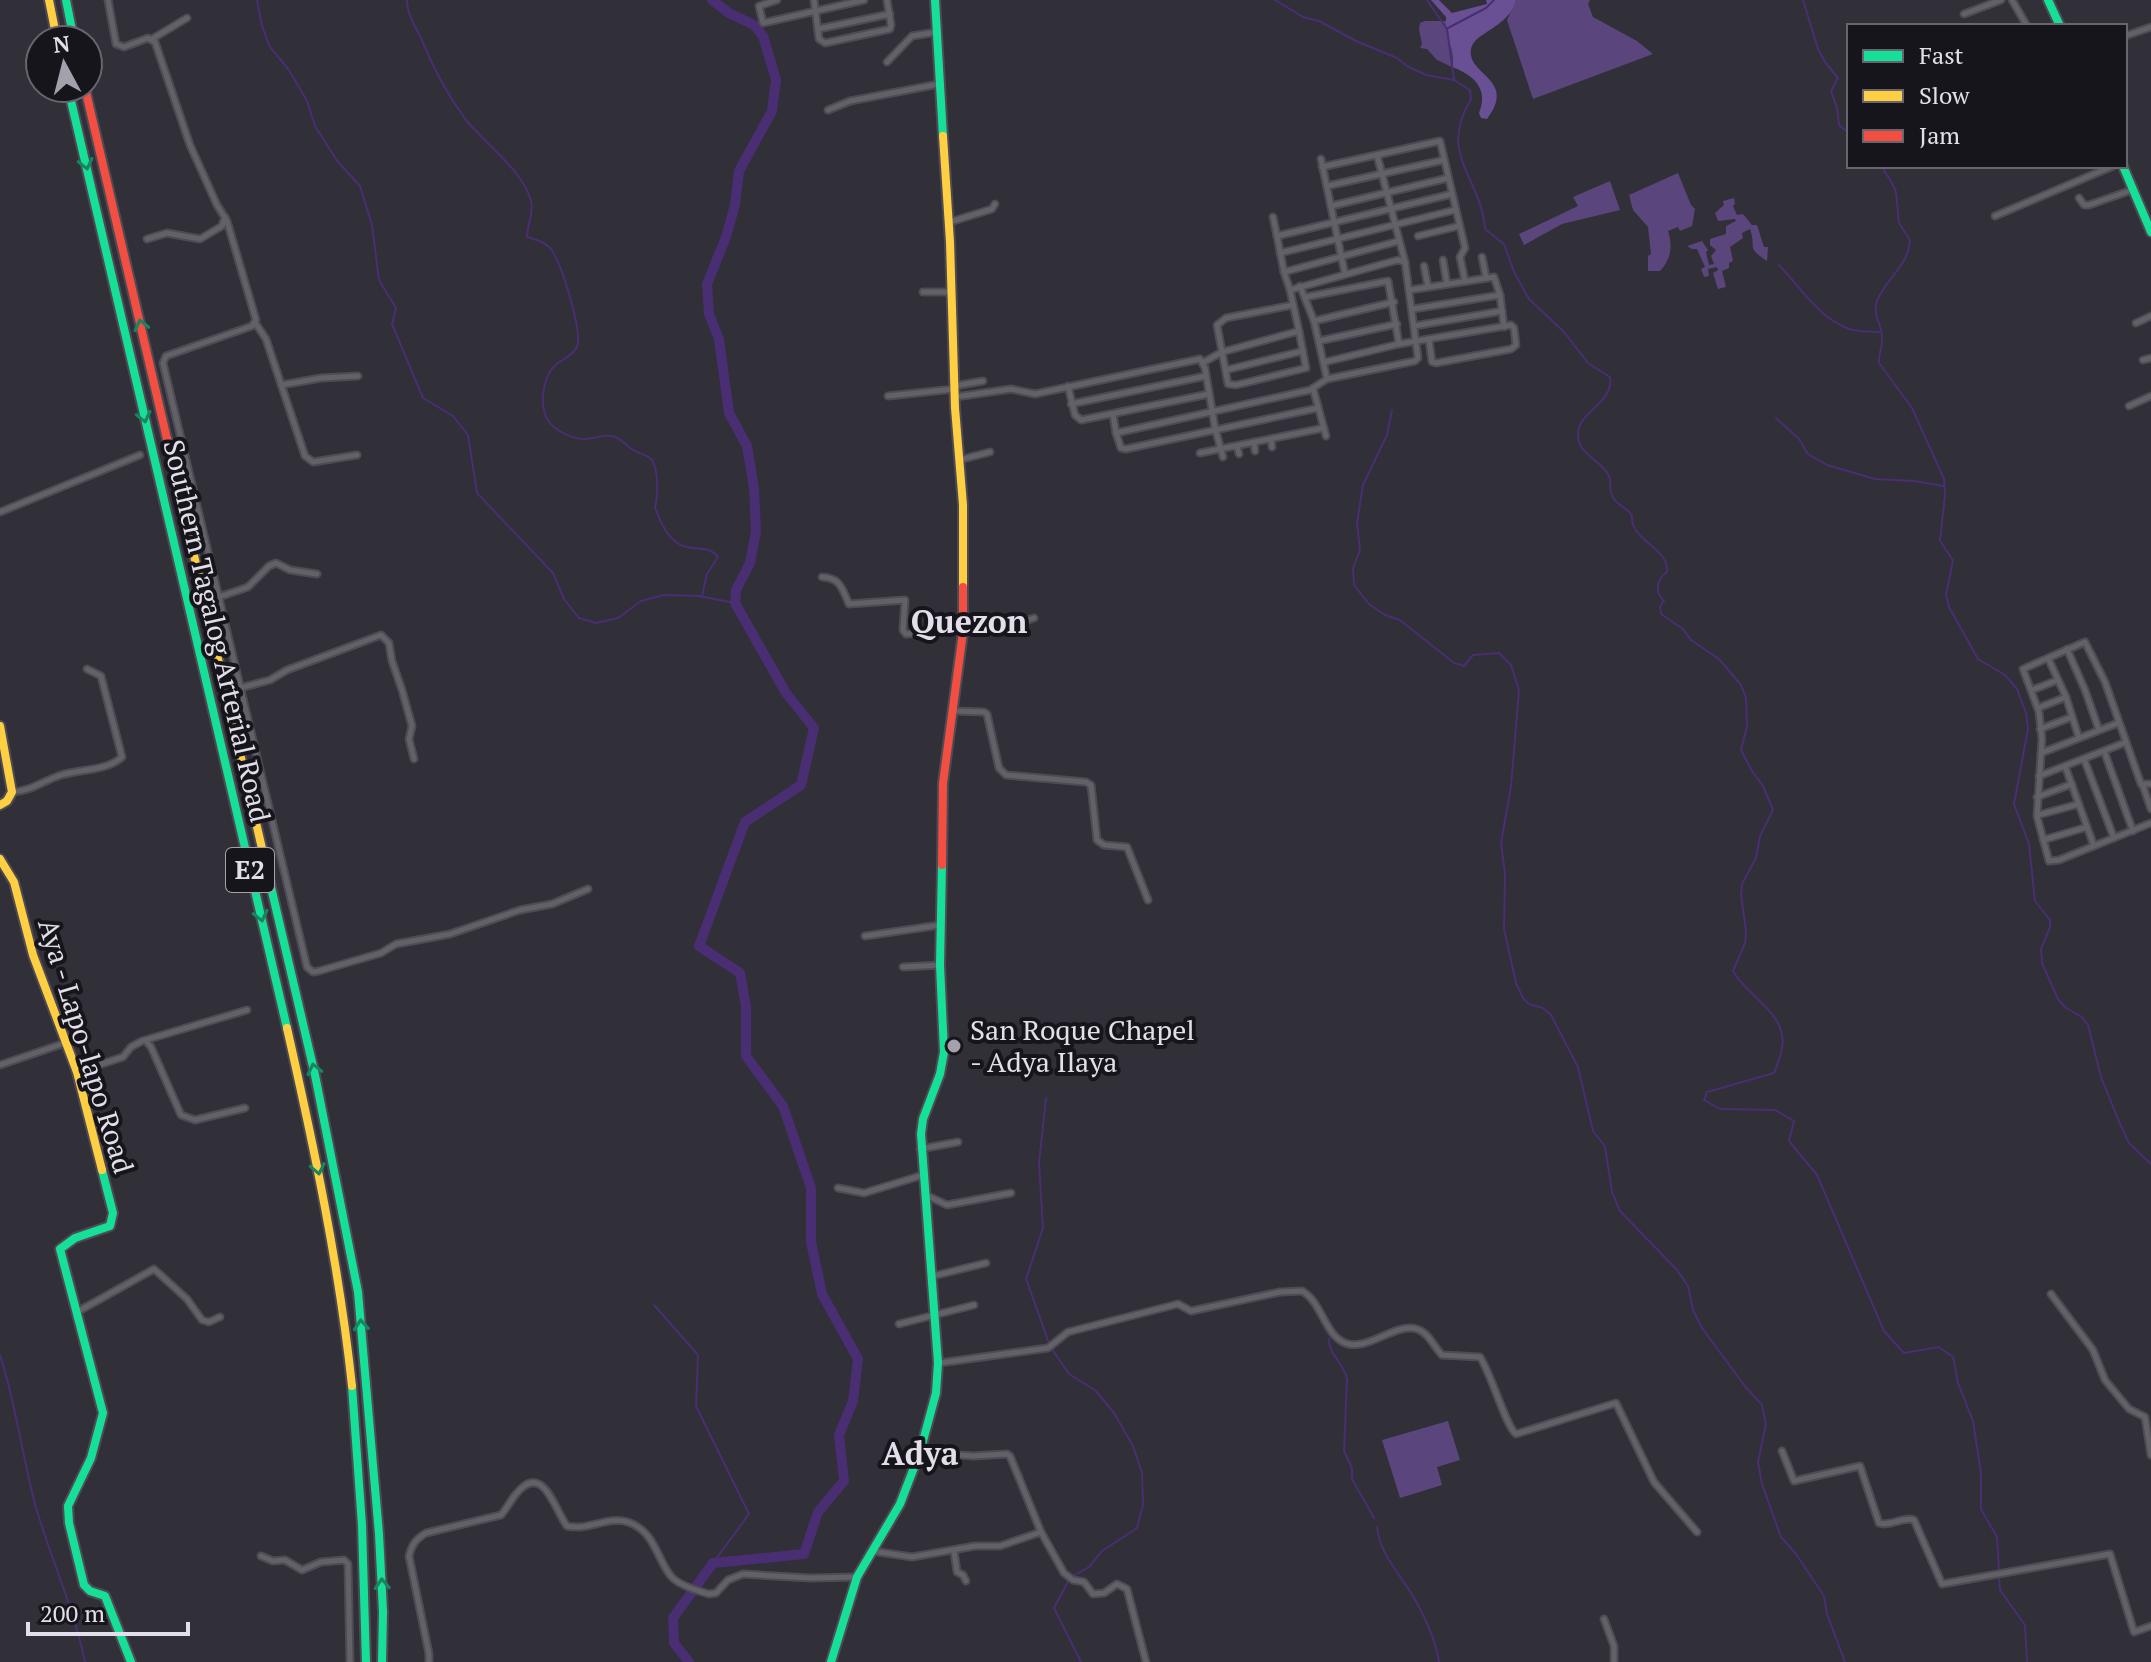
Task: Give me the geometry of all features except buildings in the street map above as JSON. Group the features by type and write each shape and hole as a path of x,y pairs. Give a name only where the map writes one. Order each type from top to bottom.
{"main road":[{"path":"49,0 54,24"},
{"path":"66,0 71,24"},
{"path":"831,1662 857,1577 900,1504 920,1452 936,1393 938,1363 920,1149 923,1119 940,1074 944,1052 940,965 943,783 963,632 963,505 954,390 949,223 935,0"},
{"path":"2048,0 2059,24"},
{"name":"Southern Tagalog Arterial Road","path":"72,104 317,1159 342,1294 363,1537 366,1662"},
{"name":"Southern Tagalog Arterial Road","path":"89,104 315,1075 358,1292 379,1534 382,1662"},
{"path":"2124,168 2151,232"},
{"path":"0,726 12,792 7,801 0,805"},
{"name":"Aya - Lapo-lapo Road","path":"0,859 14,882 33,955 77,1072 113,1220 103,1228 70,1239 60,1249 103,1413 86,1472 68,1505 67,1516 84,1583 91,1593 105,1596 131,1662"}],"street":[{"path":"108,0 116,44 124,47 152,39 187,18"},
{"path":"777,0 759,6 763,23 864,0"},
{"path":"814,0 819,39 825,43 890,29 887,0"},
{"path":"1964,14 2001,0"},
{"path":"2012,0 2026,24"},
{"path":"818,29 890,14"},
{"path":"2127,35 2151,27"},
{"path":"887,62 912,36 937,32"},
{"path":"152,39 190,145 225,217 256,324 266,339 298,439 309,461 357,455"},
{"path":"828,110 850,101 940,84"},
{"path":"1322,167 1439,138 1465,248 1460,257 1465,281"},
{"path":"1116,433 1313,388 1327,379 1418,358 1405,262 1377,155"},
{"path":"1321,159 1345,274"},
{"path":"1327,186 1444,160"},
{"path":"1995,216 2108,168"},
{"path":"1331,206 1448,178"},
{"path":"2079,198 2084,205 2089,205 2133,189"},
{"path":"1277,236 1452,194"},
{"path":"949,223 992,209 995,204"},
{"path":"1280,253 1455,210"},
{"path":"147,239 167,233 200,239 222,226 225,217"},
{"path":"1273,217 1299,331 1306,368 1231,386 1217,325 1221,320 1293,305"},
{"path":"1418,236 1459,226"},
{"path":"1284,272 1399,241"},
{"path":"1482,257 1486,277"},
{"path":"1290,290 1398,260 1405,262"},
{"path":"1443,260 1447,284"},
{"path":"1424,266 1428,287"},
{"path":"1410,290 1496,278 1504,327"},
{"path":"1306,297 1388,281 1399,344"},
{"path":"1300,286 1314,321 1327,379"},
{"path":"923,292 950,292"},
{"path":"1413,309 1500,295"},
{"path":"1314,321 1394,302"},
{"path":"1414,326 1502,311"},
{"path":"2136,323 2151,316"},
{"path":"256,324 163,359 304,960 309,970 319,971 381,953 409,940 450,934 511,913 552,904 588,889"},
{"path":"1319,341 1397,324"},
{"path":"1325,362 1399,344 1513,326 1516,345 1514,348 1436,363 1432,362 1429,340"},
{"path":"1204,362 1222,352 1299,331"},
{"path":"1226,370 1303,351"},
{"path":"2143,360 2151,358"},
{"path":"888,396 1011,389 1035,394 1200,359 1204,362"},
{"path":"1204,362 1211,411 1223,457"},
{"path":"281,385 358,376"},
{"path":"1071,404 1206,376"},
{"path":"954,390 983,381"},
{"path":"1068,386 1075,415 1081,420 1209,394"},
{"path":"1313,388 1326,436"},
{"path":"2129,406 2151,396"},
{"path":"1113,414 1121,448 1126,449 1318,408"},
{"path":"1200,453 1290,435 1308,436 1324,428"},
{"path":"1290,435 1292,443"},
{"path":"1271,439 1272,447"},
{"path":"1254,442 1255,451"},
{"path":"1237,446 1239,454"},
{"path":"958,461 990,452"},
{"path":"0,512 140,455"},
{"path":"219,597 248,587 276,563 290,570 317,574"},
{"path":"822,577 832,577 840,583 849,604 885,599 905,600 903,630 906,634 1004,628 1034,618"},
{"path":"240,688 270,680 287,670 381,635 389,643 412,726 409,739 414,759"},
{"path":"2151,809 2124,743 2105,682 2086,640 2023,669 2038,708 2041,753 2037,816 2049,861 2059,860 2151,823"},
{"path":"2067,649 2099,730"},
{"path":"2048,658 2066,697 2079,738"},
{"path":"12,792 33,788 58,776 113,764 122,757 101,676 87,669"},
{"path":"2032,690 2058,680"},
{"path":"2038,708 2066,697"},
{"path":"953,711 987,714 999,768 1006,775 1091,785 1097,840 1104,845 1127,847 1148,900"},
{"path":"2040,729 2072,717"},
{"path":"2041,753 2118,723"},
{"path":"2039,776 2124,743"},
{"path":"2104,751 2133,831"},
{"path":"2084,759 2114,838"},
{"path":"2065,766 2094,846"},
{"path":"2037,797 2072,784"},
{"path":"2142,785 2151,784"},
{"path":"2037,816 2079,804"},
{"path":"2043,840 2087,827"},
{"path":"865,936 940,925"},
{"path":"903,967 940,965"},
{"path":"77,1072 123,1057 135,1044 247,1010"},
{"path":"146,1041 181,1115 195,1120 245,1108"},
{"path":"0,1065 66,1043"},
{"path":"920,1149 958,1142"},
{"path":"838,1188 864,1193 923,1175"},
{"path":"925,1195 947,1205 1011,1193"},
{"path":"932,1276 986,1263"},
{"path":"76,1313 154,1269 187,1299 202,1320 209,1322 220,1317"},
{"path":"938,1363 1048,1348 1068,1332 1178,1304 1191,1311 1280,1292 1302,1291 1318,1306 1336,1336 1347,1344 1360,1344 1411,1328 1420,1330 1442,1355 1480,1357 1504,1407 1510,1430 1516,1434 1616,1403 1654,1482 1697,1532"},
{"path":"2051,1294 2093,1350 2105,1380 2129,1409 2145,1417 2151,1455"},
{"path":"899,1324 974,1305"},
{"path":"1782,1451 1794,1481 1860,1466 1879,1523 1884,1525 1909,1518 1914,1520 1942,1584 2110,1554 2134,1632 2151,1626"},
{"path":"920,1452 1010,1456 1041,1532 1064,1573 1073,1580 1084,1582 1093,1594 1104,1593 1117,1584 1127,1589 1146,1662"},
{"path":"429,1662 409,1556 412,1546 417,1538 426,1533 501,1515 517,1492 528,1484 540,1484 547,1489 567,1526 577,1529 613,1520 642,1529 654,1543 671,1578 702,1592 716,1593 728,1580 743,1574 857,1577"},
{"path":"871,1551 912,1557 975,1546 1007,1545 1041,1532"},
{"path":"954,1551 957,1572 966,1581"},
{"path":"261,1556 273,1561 285,1560 302,1570 329,1560 344,1560 348,1564 350,1662"},
{"path":"1604,1619 1614,1646 1614,1662"}],"shaded area":[{"path":"1431,0 1439,0 1452,13 1487,4 1486,0 1516,0 1506,17 1478,38 1471,49 1472,58 1494,86 1497,95 1487,119 1481,118 1479,113 1482,97 1478,84 1452,67 1446,17"},
{"path":"1516,0 1590,0 1588,4 1593,17 1637,41 1653,54 1533,99 1507,20"},
{"path":"1446,21 1452,67 1437,60 1427,49 1420,48 1420,23"},
{"path":"1678,173 1695,209 1692,226 1680,231 1678,227 1668,231 1671,247 1667,262 1660,271 1648,271 1648,256 1651,254 1648,227 1633,210 1629,195"},
{"path":"1610,181 1620,210 1562,224 1524,245 1519,234 1578,206 1573,197"},
{"path":"1734,198 1737,215 1743,214 1752,225 1757,225 1764,247 1768,247 1767,261 1754,250 1750,229 1742,233 1743,238 1730,247 1733,261 1729,263 1729,268 1722,271 1726,287 1718,289 1713,273 1718,270 1717,267 1708,269 1709,276 1704,277 1701,269 1705,267 1697,249 1687,246 1702,241 1708,250 1709,265 1714,264 1711,256 1716,250 1710,245 1710,239 1726,234 1726,226 1736,221 1718,221 1715,213 1724,205 1723,201"},
{"path":"1448,1421 1460,1460 1437,1467 1442,1485 1400,1498 1382,1440"}],"waterway":[{"path":"257,0 270,47 289,70 307,101 315,126 338,162 360,186 372,225 379,280 396,308 392,324 423,398 453,416 468,435 477,493 553,573 564,599 579,618 596,623 618,618 641,601 664,595 699,596 735,603"},
{"path":"407,0 411,18 454,102 466,120 521,179 532,206 527,237 551,249 566,285 577,328 577,347 553,367 546,379 543,401 547,419 555,428 573,437 615,437 651,459 657,475 655,507 666,532 681,545 708,550 718,557 707,574 702,596"},
{"path":"689,1662 674,1643 673,1618 713,1563 804,1554 818,1512 844,1481 839,1435 853,1401 858,1359 822,1294 811,1242 811,1188 783,1106 746,1056 746,1007 740,973 699,946 745,822 801,785 814,728 786,693 735,603 736,590 750,563 756,532 754,488 747,446 729,413 719,339 709,314 707,284 726,237 735,205 739,171 772,111 776,80 763,36 754,25 729,13 712,0"},
{"path":"1275,0 1303,17 1319,21 1426,75 1454,80 1470,90 1471,99 1458,135 1459,151 1482,210 1485,229 1504,244 1514,272 1529,299 1564,332 1588,363 1610,377 1607,394 1579,427 1579,442 1608,474 1613,497 1632,515 1636,531 1666,563 1667,572 1658,586 1664,601 1660,606 1661,614 1719,659 1741,685 1746,698 1747,726 1741,750 1763,786 1773,810 1760,836 1756,858 1742,884 1745,943 1733,971 1773,1015 1782,1036 1781,1051 1774,1073 1707,1092 1704,1100 1720,1109 1775,1110 1794,1121 1789,1141 1817,1175 1884,1331 1904,1353 1939,1347 1953,1357 1958,1383 1973,1421 1981,1473 1981,1509 1997,1537 1999,1570"},
{"path":"1427,0 1447,29 1454,79"},
{"path":"1448,28 1486,8 1494,0"},
{"path":"1803,0 1818,49 1838,78 1831,91 1839,125 1847,131"},
{"path":"1882,168 1896,192 1899,223 1910,240 1906,257 1877,301 1876,311 1882,333 1879,363 1912,408 1944,479 1940,541 1953,560 1946,595 1949,607 1978,659 2005,675 2017,689 2026,713 2028,729 2014,804 2029,844 2035,901 2050,920 2041,949 2042,963 2058,999 2088,1025 2101,1077 2120,1124 2129,1143 2151,1164"},
{"path":"1779,265 1819,310 1838,324 1856,331 1881,332"},
{"path":"1392,410 1387,435 1363,485 1357,523 1360,550 1353,568 1354,585 1369,604 1385,615 1400,620 1454,663 1464,666 1473,655 1499,653 1511,665 1519,690 1511,786 1501,843 1505,874 1504,929 1516,983 1529,1004 1543,1008 1551,1015 1578,1067 1593,1131 1605,1146 1612,1192 1620,1211 1677,1270 1688,1286 1693,1310 1702,1328 1762,1405 1766,1424 1758,1462 1762,1484 1781,1537 1824,1596 1827,1614 1845,1662"},
{"path":"1776,418 1799,439 1808,454 1827,465 1875,479 1943,486"},
{"path":"1046,1098 1039,1163 1043,1228 1026,1279 1049,1343"},
{"path":"654,1305 698,1355 696,1406 749,1514 713,1563"},
{"path":"1329,1339 1347,1379 1344,1451 1352,1468 1352,1479 1374,1518"},
{"path":"1052,1349 1069,1374 1096,1391 1114,1413 1133,1446 1142,1473 1143,1505 1137,1528 1102,1551 1089,1567 1073,1576"},
{"path":"0,1355 35,1504 75,1622 85,1662"},
{"path":"1377,1527 1385,1554 1424,1617 1439,1662"},
{"path":"1999,1577 2000,1590 2025,1625 2027,1662"},
{"path":"1069,1580 1054,1608 1081,1662"}],"traffic: fast":[{"path":"66,0 71,24"},
{"path":"935,0 943,136"},
{"path":"2048,0 2059,24"},
{"path":"72,104 287,1028"},
{"path":"2124,168 2151,232"},
{"path":"831,1662 857,1577 900,1504 920,1452 936,1393 938,1363 921,1134 944,1052 940,965 942,865"},
{"path":"267,870 315,1075 358,1292 379,1534 382,1662"},
{"path":"102,1170 113,1213 110,1226 75,1238 60,1249 103,1413 91,1458 68,1506 69,1523 84,1585 90,1591 105,1596 131,1662"},
{"path":"352,1386 362,1525 366,1662"}],"traffic: slow":[{"path":"49,0 54,24"},
{"path":"943,136 955,408 963,505 963,587"},
{"path":"167,439 267,870"},
{"path":"0,726 12,792 7,801 0,805"},
{"path":"0,859 14,882 33,955 77,1072 102,1170"},
{"path":"287,1028 325,1206 352,1386"}],"traffic: jam":[{"path":"89,104 167,439"},
{"path":"942,865 943,783 963,632 963,587"}],"place":[{"name":"San Roque Chapel - Adya Ilaya","path":"954,1046"}],"district":[{"name":"Quezon","path":"969,622"},
{"name":"Adya","path":"920,1454"}]}
